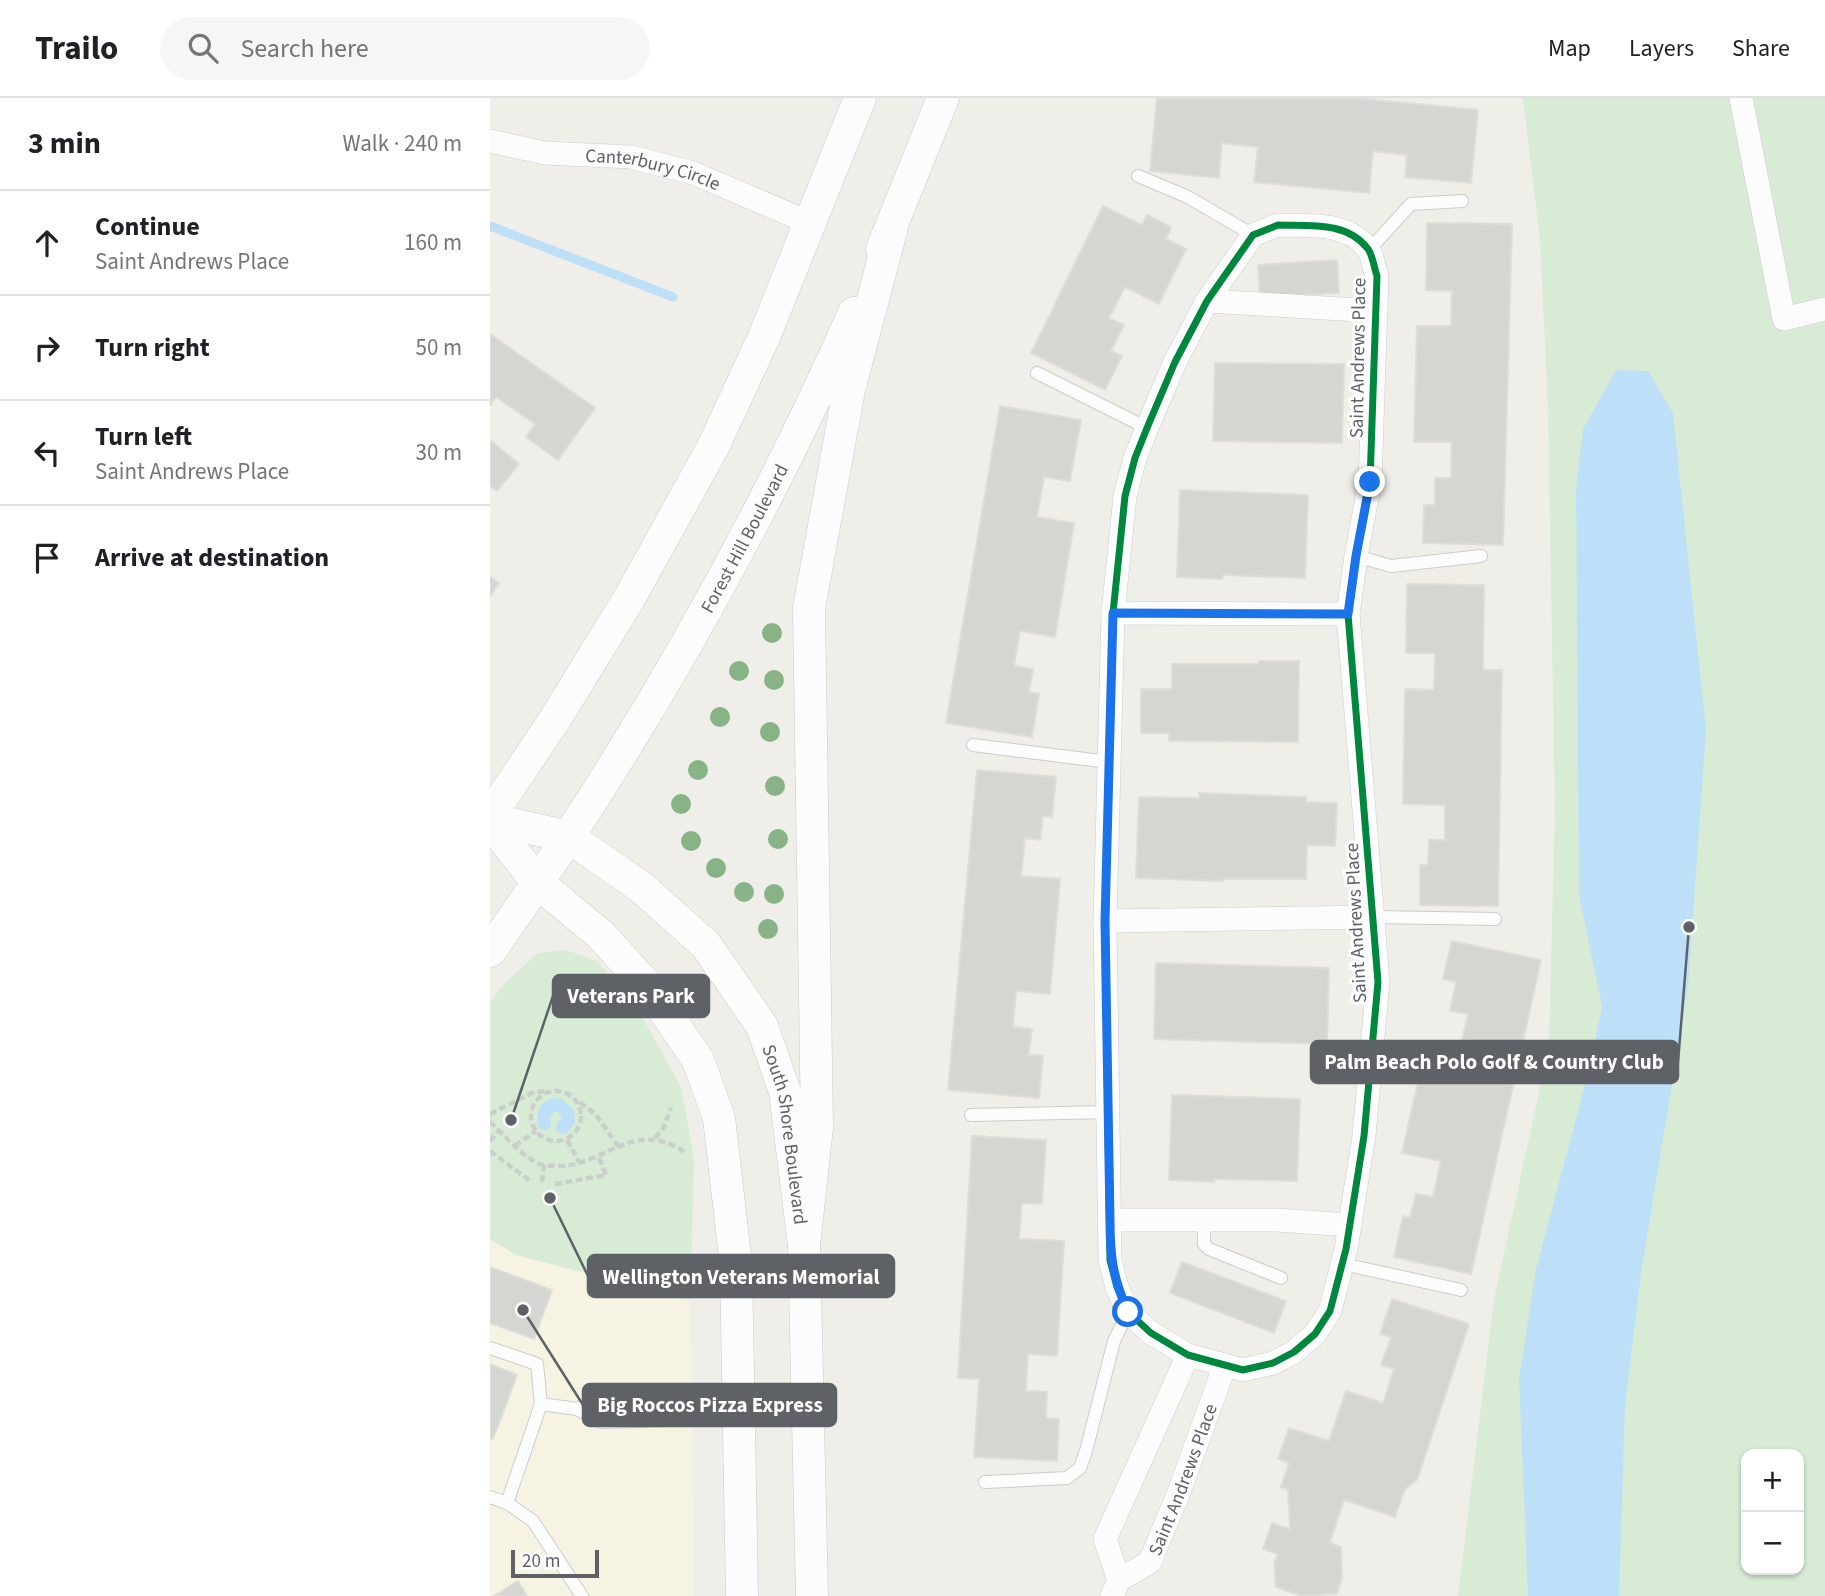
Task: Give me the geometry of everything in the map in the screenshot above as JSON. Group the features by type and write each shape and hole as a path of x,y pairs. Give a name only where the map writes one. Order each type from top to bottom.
{"main road":[{"path":"742,1596 736,1265 719,1118 698,1060 648,987 608,944 538,883 490,819 630,597 713,447 764,337 860,98"},
{"name":"Forest Hill Boulevard","path":"490,951 569,837 643,718 714,594 792,446 891,231 943,98"},
{"path":"804,1245 817,1127 809,608 849,390 891,231"},
{"name":"South Shore Boulevard","path":"490,819 569,837 641,887 706,945 762,1026 785,1092 804,1245 812,1596"}],"street":[{"path":"1741,98 1784,319 1825,309"},
{"name":"Canterbury Circle","path":"490,141 545,153 631,158 693,173 808,222"},
{"name":"Saint Andrews Place","path":"1278,225 1328,226 1349,233 1368,250 1377,276 1370,482 1348,614 1378,982 1364,1136 1343,1264 1330,1311 1315,1334 1294,1352 1273,1363 1243,1370 1188,1355 1151,1333 1128,1312 1117,1287 1111,1260 1105,921 1113,613 1125,496 1135,458 1175,362 1207,301 1253,236 1278,225"},
{"path":"1207,301 1376,311"},
{"path":"1113,613 1348,614"},
{"path":"1105,921 1373,917"},
{"path":"1110,1220 1277,1220 1350,1225"},
{"name":"Saint Andrews Place","path":"1188,1355 1105,1539 1116,1588 1150,1562 1179,1492 1225,1365"}],"lane":[{"path":"1138,176 1188,197 1253,236"},
{"path":"1368,250 1411,204 1462,201"},
{"path":"1037,373 1147,428"},
{"path":"1356,556 1391,566 1481,556"},
{"path":"974,745 1109,762"},
{"path":"1373,917 1495,919"},
{"path":"971,1115 1108,1112"},
{"path":"1204,1220 1204,1244 1209,1249 1281,1278"},
{"path":"1343,1264 1461,1290"},
{"path":"985,1482 1067,1478 1080,1468 1114,1340 1128,1312"},
{"path":"490,1348 537,1364 541,1404 507,1503"},
{"path":"577,1409 598,1399 739,1407"},
{"path":"541,1404 577,1409 600,1422 739,1407"},
{"path":"490,1497 507,1503 533,1521 582,1596"}],"path":[{"path":"556,1091 547,1093 535,1102 531,1116 532,1125 539,1135 551,1141 566,1140 573,1136 581,1122 580,1105 575,1098"},
{"path":"490,1114 534,1092 564,1092 596,1115 618,1146"},
{"path":"655,1139 663,1129 671,1108"},
{"path":"490,1122 515,1146 544,1165 569,1167 618,1146 655,1139 674,1144 687,1153"},
{"path":"490,1141 499,1130"},
{"path":"515,1146 536,1131"},
{"path":"566,1140 579,1162"},
{"path":"490,1151 529,1180"},
{"path":"555,1184 606,1175 598,1154"},
{"path":"542,1182 544,1165"}],"shaded area":[{"path":"490,1239 516,1255 690,1300 694,1596 490,1596"}],"green space":[{"path":"1523,98 1825,98 1825,1596 1458,1596 1494,1300 1549,1046 1555,808 1548,405 1540,240"},
{"path":"566,950 597,961 636,1006 681,1087 694,1159 690,1300 516,1255 490,1239 490,1002 505,983 538,953"}],"water":[{"path":"1616,370 1648,371 1673,413 1706,731 1688,987 1641,1273 1625,1406 1619,1596 1528,1596 1519,1379 1536,1269 1589,1070 1602,1007 1579,895 1576,489 1583,429"},
{"path":"553,1098 562,1099 574,1110 575,1123 566,1134 556,1131 557,1123 562,1118 558,1112 550,1116 549,1130 540,1129 537,1119 539,1110"}],"building":[{"path":"1157,98 1355,98 1478,110 1471,183 1405,177 1407,155 1373,151 1369,193 1254,182 1258,147 1222,143 1219,178 1150,171"},
{"path":"1103,206 1142,225 1147,215 1171,227 1166,239 1186,249 1159,304 1125,287 1109,318 1124,325 1111,351 1122,356 1105,390 1031,353"},
{"path":"1427,223 1512,224 1503,545 1423,543 1424,505 1435,505 1435,478 1451,478 1452,442 1414,442 1417,326 1451,326 1452,291 1426,290"},
{"path":"1337,260 1339,293 1260,297 1258,265"},
{"path":"490,334 595,408 558,460 526,437 535,424 496,397 490,406"},
{"path":"1215,363 1344,364 1342,443 1213,441"},
{"path":"1000,406 1081,420 1070,481 1044,477 1037,517 1074,523 1055,637 1020,631 1014,666 1033,669 1029,692 1039,694 1032,737 946,723"},
{"path":"490,440 519,464 497,491 490,486"},
{"path":"1180,490 1308,495 1305,578 1223,575 1222,579 1177,577"},
{"path":"490,577 499,583 490,597"},
{"path":"1407,584 1484,585 1483,670 1502,670 1498,906 1420,905 1420,865 1428,865 1429,840 1445,840 1445,805 1403,804 1405,689 1434,690 1435,653 1406,653"},
{"path":"1259,661 1299,661 1298,742 1169,741 1169,733 1141,733 1141,689 1172,689 1172,664 1259,664"},
{"path":"977,770 1056,777 1052,817 1043,816 1040,840 1025,838 1021,876 1060,879 1050,994 1016,991 1013,1027 1032,1029 1029,1055 1043,1056 1039,1098 948,1090"},
{"path":"1199,793 1306,797 1306,802 1337,803 1335,846 1307,845 1306,879 1223,881 1136,878 1139,797 1199,798"},
{"path":"1452,941 1541,960 1471,1274 1394,1257 1403,1216 1410,1218 1416,1194 1433,1197 1441,1161 1402,1153 1427,1042 1460,1049 1468,1014 1450,1011 1456,982 1443,979"},
{"path":"1156,963 1329,968 1327,1044 1154,1039"},
{"path":"1172,1095 1300,1099 1297,1181 1169,1180"},
{"path":"972,1136 1046,1140 1042,1204 1022,1203 1019,1239 1064,1241 1057,1356 1028,1354 1026,1391 1047,1392 1046,1418 1059,1419 1057,1461 974,1457 979,1379 958,1378"},
{"path":"1182,1262 1286,1301 1274,1333 1170,1293"},
{"path":"490,1267 552,1290 534,1339 490,1323"},
{"path":"1392,1299 1469,1324 1417,1480 1405,1489 1395,1517 1344,1500 1330,1543 1341,1547 1342,1578 1337,1594 1302,1596 1276,1587 1274,1563 1278,1554 1263,1549 1272,1523 1290,1529 1288,1489 1281,1487 1289,1463 1278,1459 1289,1428 1329,1441 1346,1391 1383,1403 1394,1369 1381,1365 1391,1337 1380,1334"},
{"path":"490,1364 517,1375 493,1439 490,1438"},
{"path":"518,1581 527,1596 494,1596"}],"waterway":[{"path":"490,226 673,297"}],"cycle path":[{"path":"1278,225 1327,227 1349,234 1368,249 1377,276 1370,482 1348,614 1378,982 1364,1136 1346,1249 1330,1311 1315,1334 1294,1352 1273,1363 1243,1370 1188,1355 1151,1333 1128,1312 1117,1287 1110,1260 1105,921 1113,613 1125,496 1135,458 1175,362 1207,301 1253,235 1278,225"}],"place":[{"name":"Palm Beach Polo Golf & Country Club","path":"1689,927"},
{"name":"Veterans Park","path":"511,1120"},
{"name":"Wellington Veterans Memorial","path":"550,1198"},
{"name":"Big Roccos Pizza Express","path":"523,1310"}],"route":[{"path":"1128,1312 1117,1287 1111,1260 1110,1220 1105,921 1113,613 1348,614 1370,482"}]}
